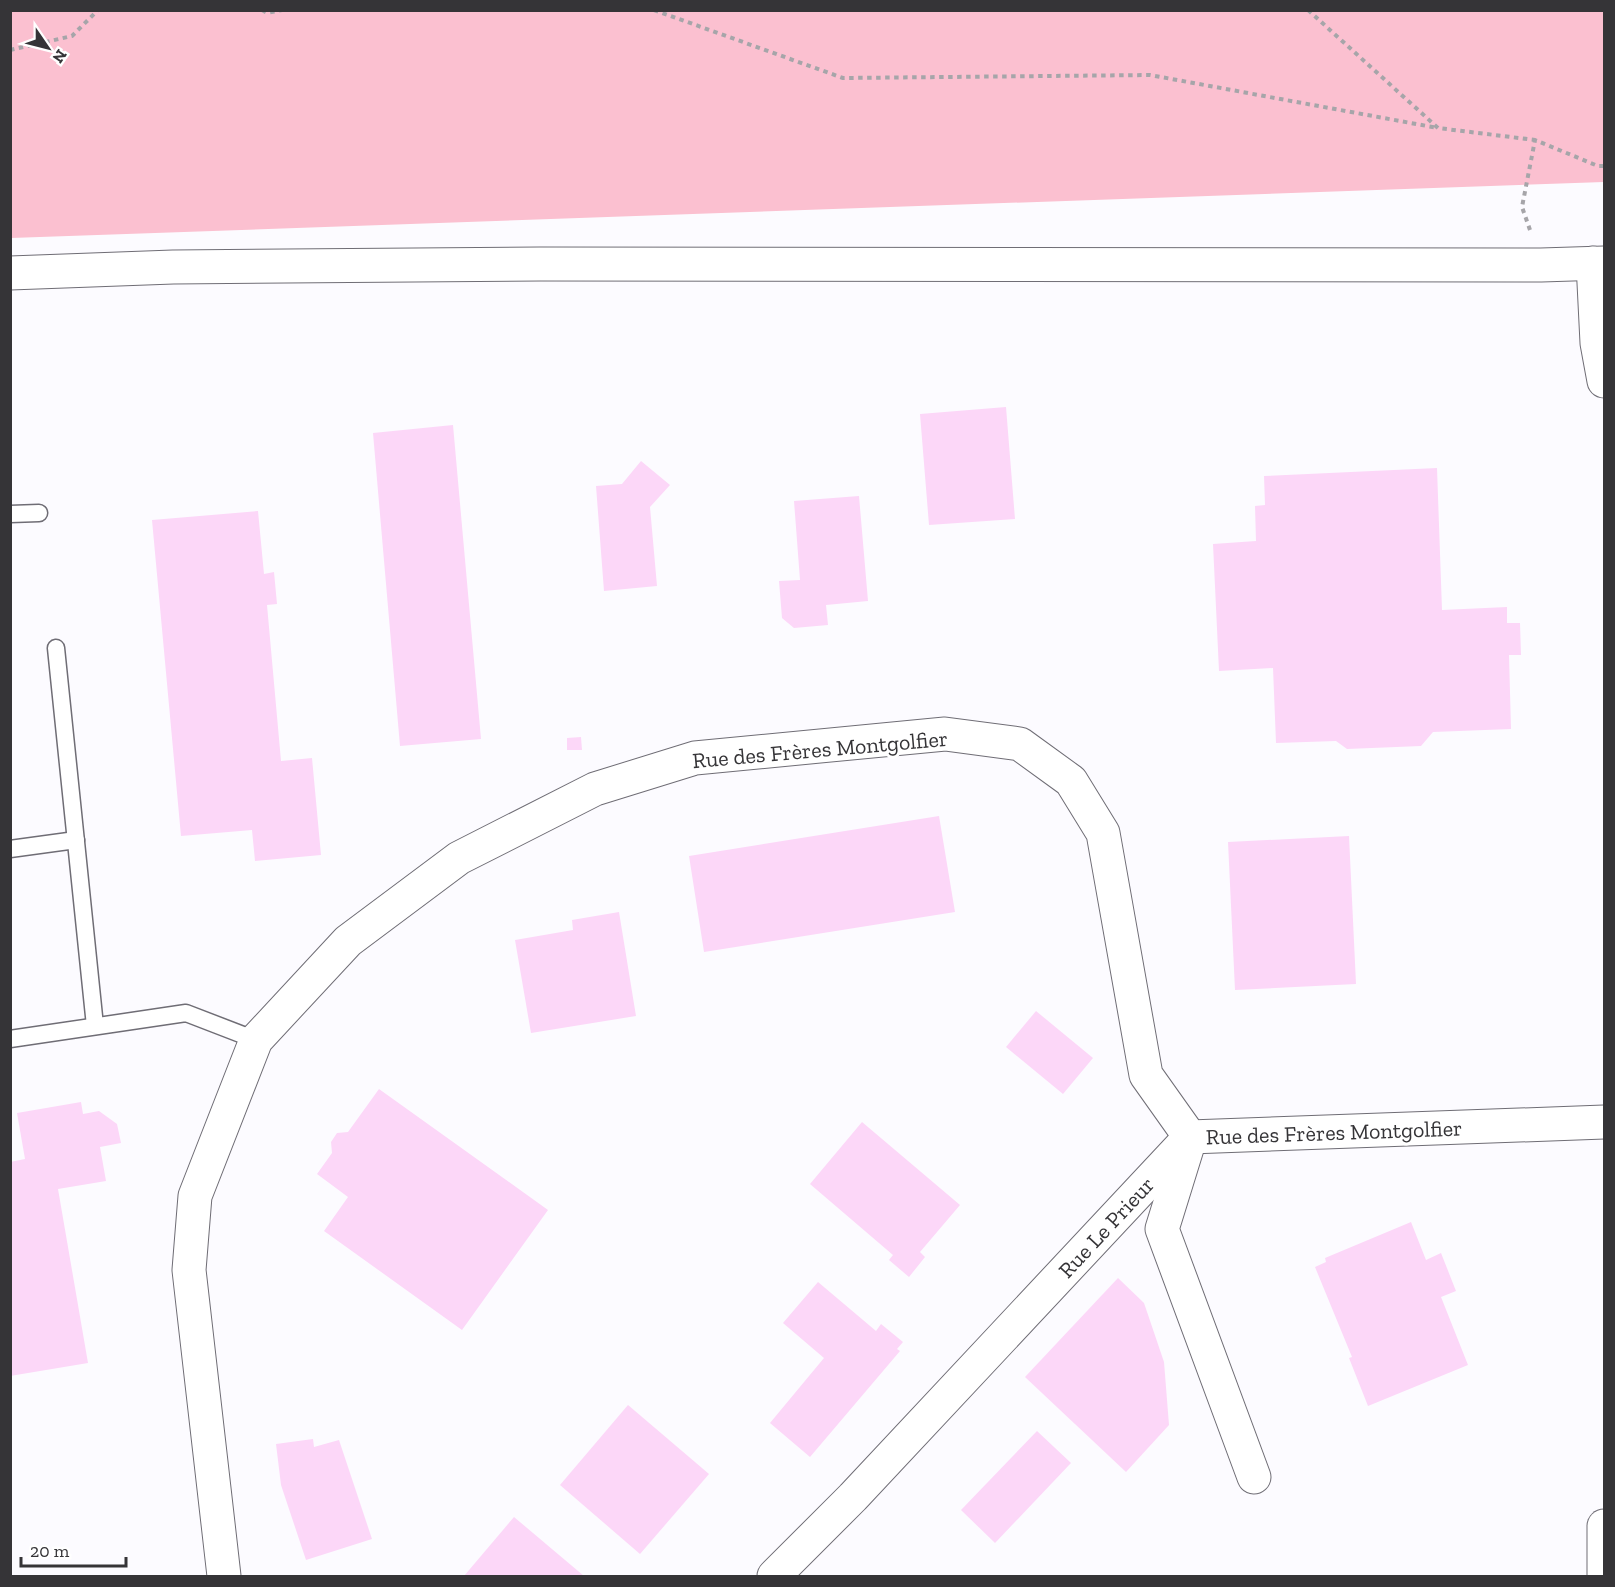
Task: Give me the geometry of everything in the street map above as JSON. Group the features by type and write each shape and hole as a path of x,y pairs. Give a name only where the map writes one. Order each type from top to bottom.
{"street":[{"path":"10,273 173,267 529,264 1541,265 1599,263 1597,343 1605,381"},
{"name":"Rue des Frères Montgolfier","path":"224,1576 189,1270 195,1196 256,1040 348,941 459,858 595,789 694,758 945,734 1020,744 1071,781 1103,833 1146,1075 1190,1137 1605,1122"},
{"name":"Rue Le Prieur","path":"1190,1137 1162,1229 1254,1477"},
{"name":"Rue Le Prieur","path":"774,1576 853,1497 1190,1137"},
{"path":"1604,1576 1605,1526"}],"lane":[{"path":"10,514 39,513"},
{"path":"56,648 95,1026"},
{"path":"10,849 76,840"},
{"path":"10,1039 186,1013 256,1040"}],"path":[{"path":"10,50 72,36 98,10"},
{"path":"262,10 267,13 282,10"},
{"path":"654,10 843,78 1150,75 1438,128 1535,140 1598,166 1605,166"},
{"path":"1308,10 1438,128"},
{"path":"1535,140 1522,207 1541,265"}],"shaded area":[{"path":"10,11 1604,11 1604,182 11,238"}],"building":[{"path":"1006,407 1015,519 929,525 920,414"},
{"path":"453,425 481,739 400,746 373,433"},
{"path":"641,461 670,485 650,507 657,586 604,591 596,486 622,484"},
{"path":"1437,468 1442,610 1507,607 1507,623 1520,623 1521,655 1509,655 1511,729 1433,732 1421,746 1347,749 1336,741 1276,743 1273,668 1219,671 1213,544 1256,541 1255,506 1265,505 1264,476"},
{"path":"859,496 868,601 826,605 828,625 794,628 782,618 779,581 800,580 794,501"},
{"path":"258,511 264,574 274,572 277,604 267,605 281,761 312,758 321,855 255,861 252,830 181,836 152,520"},
{"path":"581,737 582,750 567,750 567,738"},
{"path":"939,816 955,912 704,952 689,856"},
{"path":"1349,836 1356,984 1235,990 1228,842"},
{"path":"619,912 636,1016 531,1033 515,940 573,930 572,920"},
{"path":"1036,1011 1093,1058 1063,1094 1006,1047"},
{"path":"379,1089 548,1210 462,1330 324,1231 348,1197 317,1174 332,1153 331,1142 337,1133 348,1132"},
{"path":"81,1102 83,1114 99,1111 117,1124 121,1143 100,1147 106,1181 58,1189 88,1363 10,1376 10,1162 25,1159 17,1113"},
{"path":"862,1122 960,1205 920,1252 925,1257 909,1277 889,1260 893,1255 810,1184"},
{"path":"1411,1222 1426,1260 1441,1253 1456,1291 1441,1297 1468,1365 1368,1406 1349,1358 1352,1357 1315,1267 1326,1262 1325,1258"},
{"path":"1118,1278 1144,1303 1164,1362 1169,1425 1126,1472 1025,1377"},
{"path":"818,1282 876,1331 881,1324 903,1342 897,1349 900,1351 810,1457 770,1423 824,1358 783,1323"},
{"path":"628,1405 709,1474 640,1554 560,1485"},
{"path":"1037,1431 1071,1463 995,1543 961,1510"},
{"path":"313,1439 314,1447 339,1440 372,1539 306,1560 281,1485 276,1444"},
{"path":"514,1517 584,1576 464,1576"}]}
